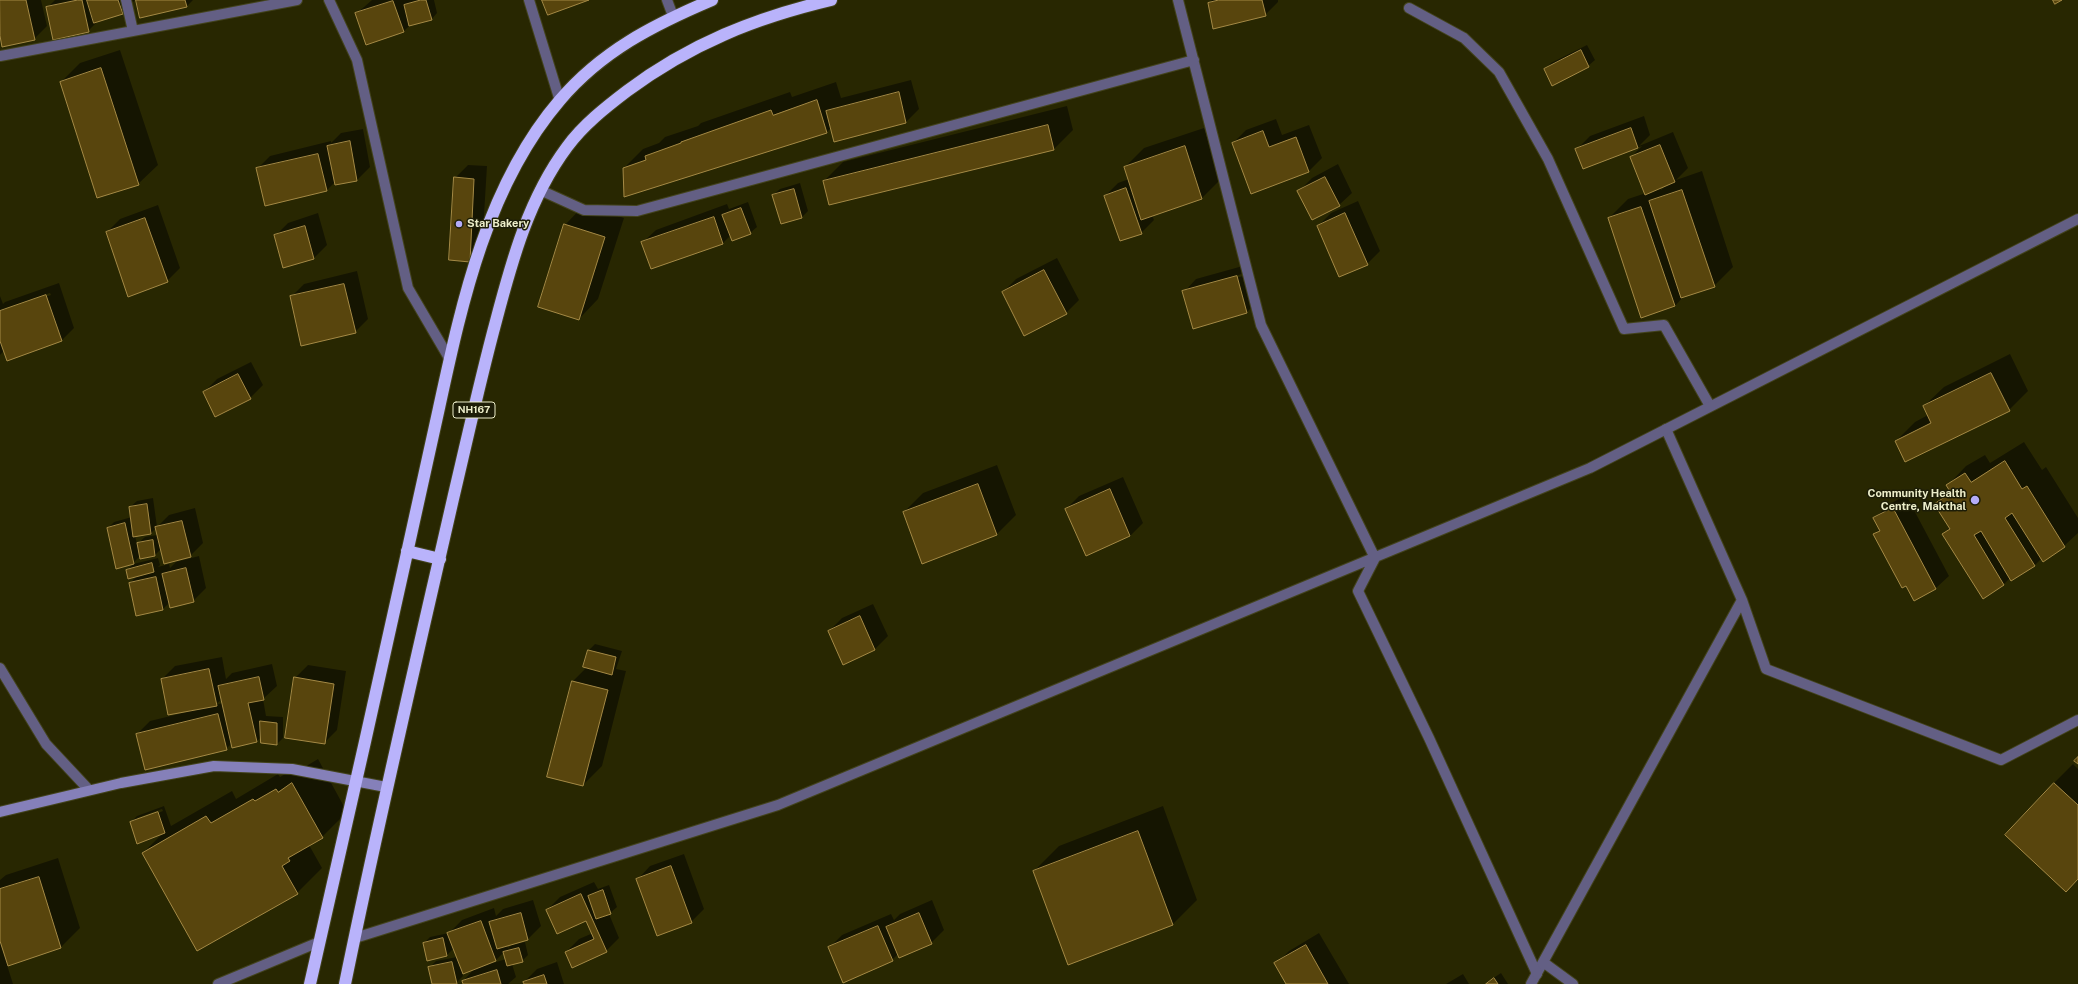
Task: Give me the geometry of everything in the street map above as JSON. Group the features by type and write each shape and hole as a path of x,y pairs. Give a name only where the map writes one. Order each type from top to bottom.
{"highway":[{"name":"NH167","path":"310,984 357,781 449,358 488,224 510,177 533,138 560,101 592,69 631,38 673,16 712,0"},
{"name":"NH167","path":"345,984 386,787 484,368 518,241 540,190 568,146 605,107 655,70 707,41 752,23 831,0"},
{"path":"407,551 440,558"}],"street":[{"path":"126,0 133,31"},
{"path":"0,56 297,0"},
{"path":"329,0 357,60 408,288 449,358"},
{"path":"529,0 560,101"},
{"path":"668,0 673,16"},
{"path":"1178,0 1261,325 1375,558"},
{"path":"1409,8 1464,38 1499,72 1548,159 1624,329 1664,325 1710,406"},
{"path":"540,190 584,210 637,211 1194,60"},
{"path":"355,938 778,805 1375,558 1590,468 2078,219"},
{"path":"1666,430 1742,600 1766,669 2000,760 2078,720"},
{"path":"1375,558 1358,591 1429,738 1537,974"},
{"path":"1531,984 1742,600"},
{"path":"0,668 46,744 89,790"},
{"path":"0,812 89,790 214,766 292,769 386,787"},
{"path":"218,984 319,942"},
{"path":"1543,962 1573,984"}],"building":[{"path":"0,0 26,0 35,40 2,47 0,36"},
{"path":"82,0 89,32 53,40 46,7"},
{"path":"87,0 118,0 123,14 94,23"},
{"path":"136,0 185,0 187,7 140,18"},
{"path":"426,0 432,20 409,26 404,5"},
{"path":"542,0 589,0 548,15"},
{"path":"1219,0 1262,0 1266,16 1213,29 1208,3"},
{"path":"2053,0 2062,0 2055,4"},
{"path":"393,1 404,32 366,45 355,13"},
{"path":"1581,50 1589,67 1552,86 1544,69"},
{"path":"101,68 139,185 97,198 60,82"},
{"path":"899,92 906,123 834,142 826,111"},
{"path":"817,100 827,133 624,197 623,168 646,160 645,156 771,110 773,115"},
{"path":"1048,125 1054,150 829,205 823,181"},
{"path":"1631,128 1638,148 1583,169 1575,149"},
{"path":"1263,131 1269,147 1296,137 1309,172 1251,194 1232,143"},
{"path":"350,141 357,181 335,185 327,146"},
{"path":"1660,145 1675,182 1645,195 1630,157"},
{"path":"1185,146 1202,199 1141,220 1124,167"},
{"path":"318,154 327,191 265,206 256,168"},
{"path":"454,177 474,179 470,262 449,260"},
{"path":"1325,177 1340,206 1312,220 1297,191"},
{"path":"1126,188 1142,234 1120,241 1104,196"},
{"path":"794,189 802,218 781,224 772,195"},
{"path":"1682,190 1715,287 1681,298 1649,201"},
{"path":"1641,207 1675,306 1641,318 1608,218"},
{"path":"741,208 751,234 732,241 722,215"},
{"path":"1345,213 1368,265 1339,277 1317,226"},
{"path":"714,217 723,244 651,269 641,242"},
{"path":"145,218 168,282 128,297 106,232"},
{"path":"564,224 605,237 579,320 538,307"},
{"path":"305,226 314,259 283,268 274,235"},
{"path":"1044,270 1067,314 1024,336 1002,292"},
{"path":"1237,276 1247,313 1193,329 1182,291"},
{"path":"344,284 356,333 301,346 290,296"},
{"path":"46,295 62,341 7,361 0,341 0,311"},
{"path":"1991,373 2010,411 1905,462 1895,441 1931,423 1923,406"},
{"path":"238,374 251,399 215,417 203,392"},
{"path":"2005,461 2022,489 2027,486 2065,547 2043,562 2012,513 2005,518 2035,566 2011,581 1981,531 1974,535 2004,585 1983,599 1942,534 1950,529 1934,504 1951,493 1946,485 1965,473 1971,482"},
{"path":"978,484 997,535 922,564 903,512"},
{"path":"1110,489 1130,536 1086,556 1065,509"},
{"path":"147,504 151,534 133,537 129,507"},
{"path":"1893,508 1936,589 1914,601 1906,586 1902,588 1873,534 1880,531 1873,518"},
{"path":"182,521 191,557 164,564 155,527"},
{"path":"125,523 134,564 116,569 107,528"},
{"path":"153,540 155,556 140,559 137,543"},
{"path":"152,563 154,572 128,579 126,570"},
{"path":"186,568 194,602 170,608 162,574"},
{"path":"156,577 163,610 136,616 129,583"},
{"path":"860,616 875,650 843,665 828,631"},
{"path":"588,650 616,657 612,675 583,667"},
{"path":"209,669 217,706 168,715 161,679"},
{"path":"259,677 264,700 248,703 257,742 232,748 218,686"},
{"path":"294,677 334,684 325,744 285,738"},
{"path":"572,681 608,690 583,786 547,777"},
{"path":"218,714 227,750 145,770 136,734"},
{"path":"260,721 277,723 277,745 261,743"},
{"path":"2078,757 2078,764 2074,761"},
{"path":"292,783 323,838 288,858 290,861 282,866 298,894 197,951 142,853 206,816 211,823 253,799 255,801 276,789 278,792"},
{"path":"2054,783 2078,805 2078,879 2066,892 2005,835"},
{"path":"158,812 165,833 137,844 130,822"},
{"path":"1138,831 1173,925 1068,965 1033,871"},
{"path":"671,866 692,923 657,936 636,879"},
{"path":"39,877 61,948 8,966 0,941 0,889"},
{"path":"603,890 611,914 596,919 588,896"},
{"path":"581,894 607,952 572,968 565,952 594,939 586,921 557,934 546,910"},
{"path":"521,913 528,940 497,949 489,922"},
{"path":"919,913 932,944 899,958 886,927"},
{"path":"481,921 496,961 463,974 447,933"},
{"path":"878,926 893,961 843,983 828,947"},
{"path":"443,938 447,956 427,961 423,943"},
{"path":"1306,945 1328,984 1286,984 1274,963"},
{"path":"519,948 523,962 507,966 503,952"},
{"path":"452,962 457,984 432,984 428,967"},
{"path":"497,970 501,984 463,984 462,981"},
{"path":"544,975 547,984 524,984 523,982"},
{"path":"1494,978 1498,984 1486,984"}],"place":[{"name":"Star Bakery","path":"459,224"},
{"name":"Community Health Centre, Makthal","path":"1975,500"}]}
